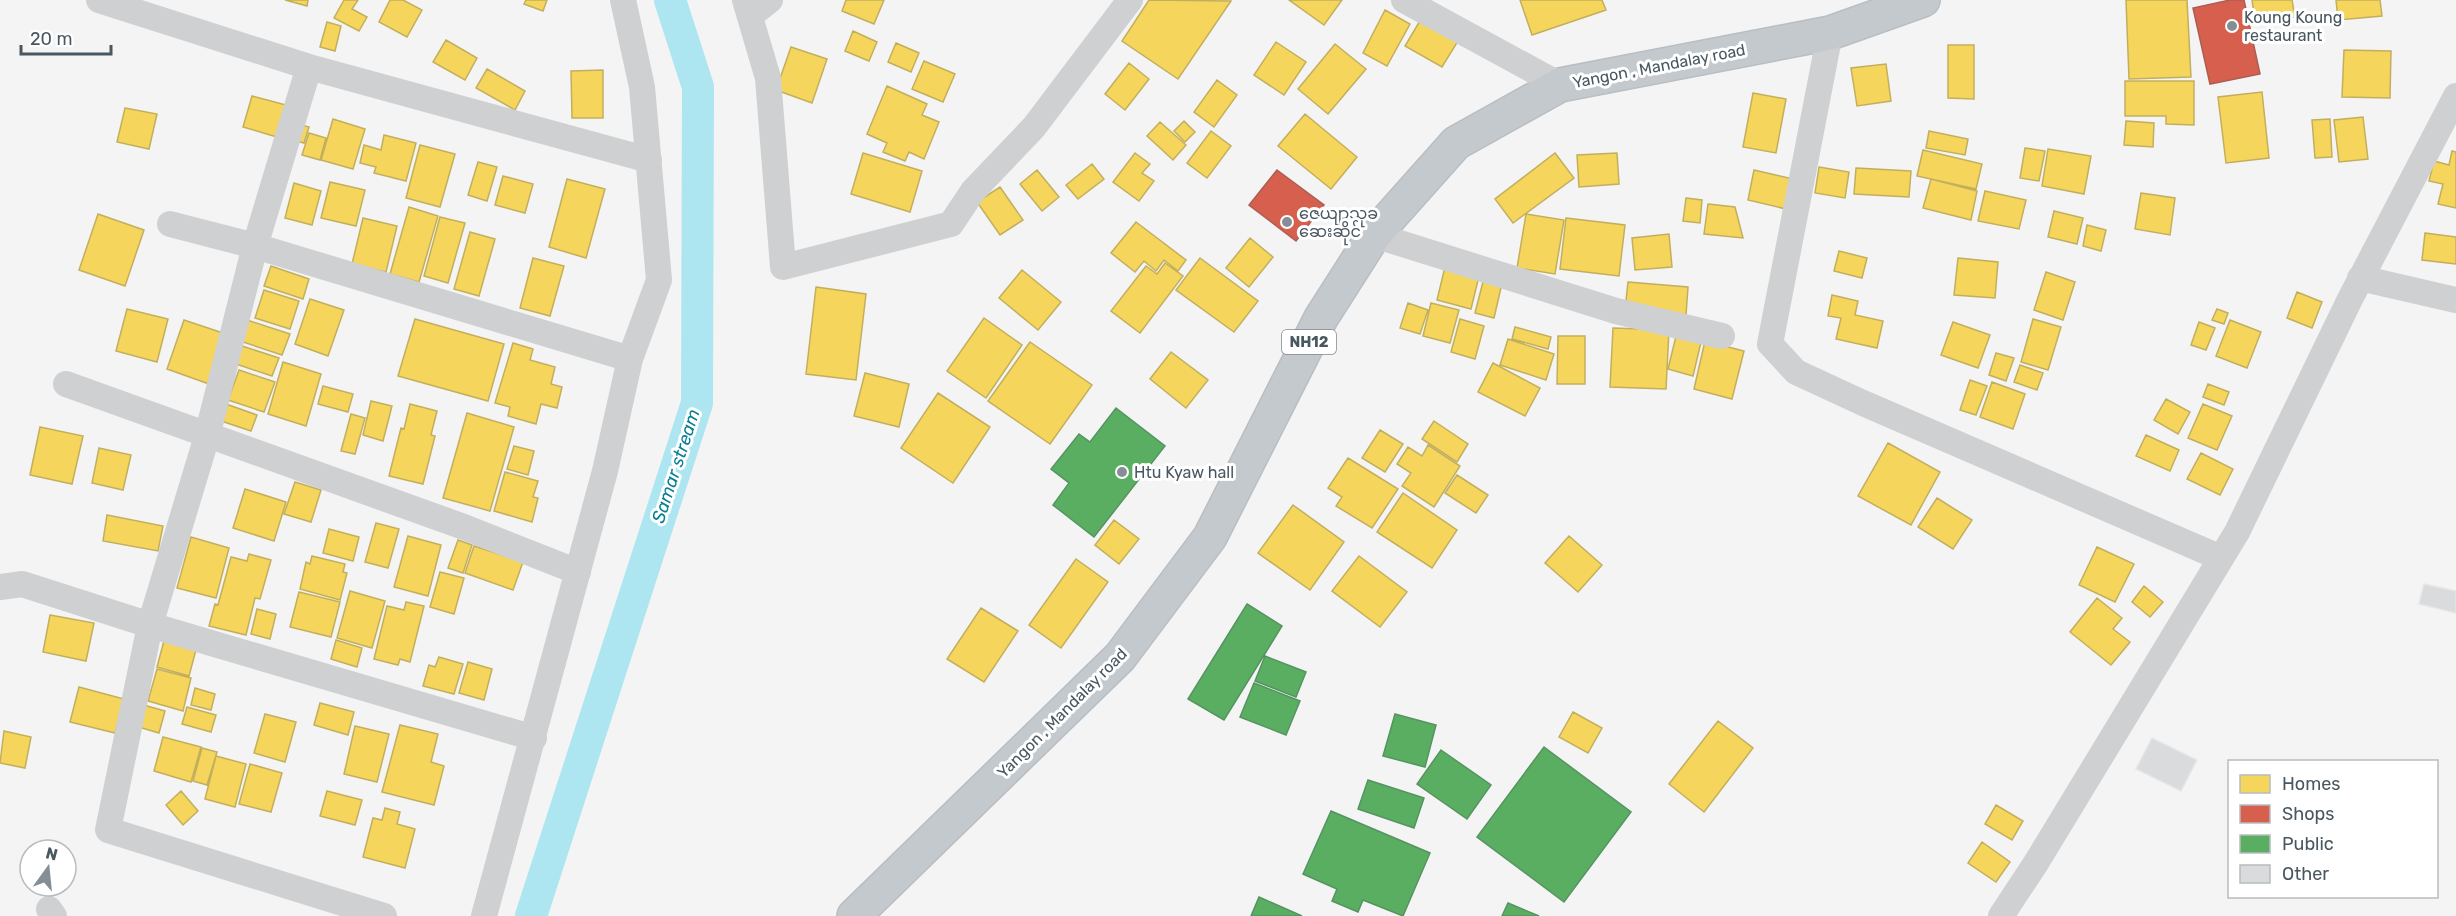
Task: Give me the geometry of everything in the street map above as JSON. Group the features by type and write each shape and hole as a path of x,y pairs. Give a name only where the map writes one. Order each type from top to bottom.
{"highway":[{"name":"Yangon , Mandalay road","path":"854,916 1120,657 1210,537 1321,318 1374,234 1456,143 1560,85 1830,33 1923,0"}],"street":[{"path":"99,0 309,67 650,160"},
{"path":"484,916 605,471 630,359 659,280 642,87 623,0"},
{"path":"770,0 747,8 768,78 783,267 951,224 973,191 1034,127 1130,0"},
{"path":"1404,0 1560,85"},
{"path":"1830,33 1770,344 1796,372 2221,558"},
{"path":"309,67 255,246 207,436 150,625 108,830 384,916"},
{"path":"2001,916 2036,863 2237,532 2360,278 2456,96"},
{"path":"170,224 255,246 630,359"},
{"path":"1374,234 1616,311 1722,336"},
{"path":"2360,278 2456,300"},
{"path":"66,384 464,526 578,572"},
{"path":"0,587 22,584 150,625 534,738"}],"building: Homes":[{"path":"285,0 308,0 307,6"},
{"path":"344,0 358,0 352,9 367,17 359,31 334,18"},
{"path":"390,0 403,0 422,10 407,37 379,22"},
{"path":"526,0 547,0 543,11 524,4"},
{"path":"846,0 884,0 874,24 842,11"},
{"path":"1149,0 1231,1 1178,79 1122,41"},
{"path":"1289,0 1342,0 1324,25"},
{"path":"1520,0 1602,0 1606,10 1532,35"},
{"path":"2126,0 2187,0 2191,77 2129,79"},
{"path":"2252,0 2292,0 2295,17 2255,21"},
{"path":"2336,0 2380,0 2382,16 2338,20"},
{"path":"1385,10 1410,24 1387,66 1363,53"},
{"path":"1421,19 1458,41 1442,67 1405,46"},
{"path":"327,22 341,26 335,51 320,47"},
{"path":"853,31 877,42 869,61 845,51"},
{"path":"446,40 477,58 465,80 433,62"},
{"path":"1276,42 1306,62 1284,95 1254,75"},
{"path":"896,43 919,53 911,72 888,62"},
{"path":"1335,44 1366,69 1328,114 1298,89"},
{"path":"1948,45 1974,45 1974,99 1948,98"},
{"path":"791,47 827,59 812,103 776,90"},
{"path":"2344,50 2391,51 2390,98 2342,97"},
{"path":"924,61 955,74 943,102 912,89"},
{"path":"1129,63 1149,79 1125,110 1105,94"},
{"path":"1886,64 1891,101 1857,106 1851,68"},
{"path":"487,69 525,91 515,110 476,88"},
{"path":"603,70 603,118 572,118 571,71"},
{"path":"1217,80 1237,95 1214,127 1194,112"},
{"path":"2125,81 2194,81 2194,125 2166,124 2166,116 2125,116"},
{"path":"887,86 927,104 922,115 939,122 924,159 909,152 905,161 883,152 887,143 867,134"},
{"path":"2262,92 2269,158 2226,163 2218,97"},
{"path":"1753,93 1786,99 1776,153 1743,147"},
{"path":"252,96 286,105 277,137 243,127"},
{"path":"125,108 157,114 149,149 117,142"},
{"path":"1305,114 1357,157 1331,189 1278,146"},
{"path":"2363,117 2368,159 2339,162 2334,120"},
{"path":"333,119 365,129 353,169 321,160"},
{"path":"2330,119 2332,157 2315,158 2312,120"},
{"path":"1184,121 1195,132 1185,142 1174,131"},
{"path":"2126,121 2154,123 2153,147 2124,145"},
{"path":"1160,122 1186,145 1173,160 1147,136"},
{"path":"297,124 309,127 304,143 292,140"},
{"path":"1211,131 1231,146 1207,178 1187,163"},
{"path":"1929,131 1968,139 1965,155 1926,148"},
{"path":"309,133 326,138 320,160 302,155"},
{"path":"384,135 416,143 406,181 374,173 376,167 360,163 364,145 381,150"},
{"path":"420,145 455,154 440,207 406,198"},
{"path":"2025,148 2045,151 2039,181 2020,178"},
{"path":"2048,149 2091,156 2084,194 2042,186"},
{"path":"1923,150 1982,164 1976,189 1917,176"},
{"path":"2452,151 2456,152 2456,208 2438,204 2443,184 2429,181 2434,161 2449,165"},
{"path":"863,153 922,171 910,212 851,194"},
{"path":"1135,153 1150,164 1142,173 1154,181 1139,201 1113,182"},
{"path":"1555,153 1574,178 1513,223 1495,199"},
{"path":"1617,153 1619,184 1579,187 1577,155"},
{"path":"478,162 497,167 487,201 468,195"},
{"path":"1092,164 1104,179 1078,199 1066,185"},
{"path":"1819,167 1849,172 1845,198 1815,193"},
{"path":"1856,168 1911,171 1909,197 1854,194"},
{"path":"1037,170 1059,197 1042,211 1020,184"},
{"path":"1754,170 1793,179 1786,209 1748,200"},
{"path":"503,176 533,184 525,213 495,205"},
{"path":"567,179 605,189 586,258 549,247"},
{"path":"1931,179 1977,191 1971,220 1923,208"},
{"path":"330,182 365,190 356,226 321,218"},
{"path":"294,183 321,191 312,225 285,218"},
{"path":"1000,187 1023,220 1000,235 977,202"},
{"path":"1985,191 2026,200 2019,229 1978,221"},
{"path":"2141,193 2175,198 2170,235 2135,229"},
{"path":"1686,198 1702,200 1700,223 1683,221"},
{"path":"1708,204 1735,207 1743,238 1704,234"},
{"path":"409,207 438,216 419,282 390,274"},
{"path":"2054,211 2083,218 2077,244 2048,237"},
{"path":"98,214 144,230 125,286 79,270"},
{"path":"1526,214 1564,220 1555,274 1517,268"},
{"path":"440,217 465,223 448,283 424,276"},
{"path":"363,218 397,226 386,272 352,264"},
{"path":"1566,218 1625,225 1619,276 1560,269"},
{"path":"1136,222 1186,260 1178,271 1164,260 1156,271 1144,261 1135,272 1111,253"},
{"path":"2087,225 2106,230 2101,251 2083,246"},
{"path":"470,232 495,239 479,296 454,289"},
{"path":"2425,233 2456,237 2456,264 2422,260"},
{"path":"1669,234 1672,267 1635,270 1632,238"},
{"path":"1250,238 1273,257 1249,287 1226,268"},
{"path":"1839,251 1867,258 1862,278 1834,271"},
{"path":"533,258 564,266 550,316 520,308"},
{"path":"1200,258 1258,301 1234,332 1176,290"},
{"path":"1958,258 1998,262 1995,298 1954,295"},
{"path":"1165,263 1183,276 1140,333 1111,311 1146,266 1157,274"},
{"path":"271,266 309,279 303,299 264,286"},
{"path":"1445,267 1479,276 1471,309 1437,300"},
{"path":"1022,270 1061,302 1038,330 999,298"},
{"path":"2046,272 2075,282 2063,320 2034,310"},
{"path":"1485,274 1503,279 1494,318 1475,313"},
{"path":"1628,282 1688,287 1686,315 1625,310"},
{"path":"816,287 866,294 856,380 806,374"},
{"path":"264,290 299,301 290,329 255,318"},
{"path":"2297,292 2322,302 2312,328 2287,318"},
{"path":"1832,295 1858,301 1855,315 1883,321 1877,348 1836,339 1841,318 1828,316"},
{"path":"310,299 344,310 328,356 295,344"},
{"path":"1408,303 1428,310 1420,334 1400,328"},
{"path":"1431,303 1459,310 1450,343 1423,336"},
{"path":"127,309 168,319 157,362 116,351"},
{"path":"2217,309 2228,313 2224,324 2212,320"},
{"path":"984,318 1022,345 986,398 947,371"},
{"path":"415,319 504,344 488,401 398,376"},
{"path":"1460,319 1484,326 1475,359 1451,352"},
{"path":"2033,319 2061,327 2048,370 2021,362"},
{"path":"184,320 226,334 209,384 167,369"},
{"path":"247,320 290,334 282,355 240,341"},
{"path":"2230,320 2261,332 2247,368 2216,356"},
{"path":"1953,322 1990,335 1978,368 1941,355"},
{"path":"2199,322 2215,328 2206,350 2191,345"},
{"path":"1515,327 1551,337 1548,349 1512,339"},
{"path":"1613,328 1669,330 1666,389 1610,387"},
{"path":"1677,332 1702,338 1693,376 1668,369"},
{"path":"1558,336 1585,336 1585,384 1557,384"},
{"path":"1508,339 1554,354 1546,380 1500,365"},
{"path":"1705,341 1744,351 1732,399 1694,389"},
{"path":"1030,342 1092,385 1050,444 988,401"},
{"path":"513,343 533,349 530,360 555,367 551,384 562,387 557,408 541,404 536,424 508,416 510,407 495,403"},
{"path":"242,346 279,358 272,376 236,364"},
{"path":"1171,352 1208,380 1186,408 1150,379"},
{"path":"1996,353 2014,358 2006,381 1989,375"},
{"path":"283,362 321,374 306,426 268,414"},
{"path":"1493,363 1540,388 1525,416 1478,392"},
{"path":"2020,365 2043,373 2037,390 2014,382"},
{"path":"239,370 275,382 264,412 228,400"},
{"path":"865,373 909,384 899,427 854,416"},
{"path":"1970,380 1987,386 1976,415 1960,410"},
{"path":"1992,382 2025,394 2013,429 1980,417"},
{"path":"2208,384 2229,392 2224,405 2203,397"},
{"path":"323,386 353,394 348,412 318,404"},
{"path":"938,393 990,427 953,483 901,448"},
{"path":"2166,399 2190,412 2178,434 2154,420"},
{"path":"371,401 392,406 383,441 363,435"},
{"path":"226,404 257,415 251,431 221,421"},
{"path":"410,404 437,411 431,435 435,436 423,484 389,476 401,428 404,429"},
{"path":"2203,404 2232,416 2217,450 2188,438"},
{"path":"467,413 514,427 490,511 443,498"},
{"path":"351,414 365,418 355,454 341,451"},
{"path":"1434,421 1468,444 1457,462 1422,439"},
{"path":"40,427 83,436 72,484 30,475"},
{"path":"1380,430 1403,444 1385,472 1362,458"},
{"path":"2146,435 2179,450 2170,471 2136,456"},
{"path":"1888,443 1940,472 1911,525 1858,496"},
{"path":"1428,445 1460,466 1434,507 1402,486 1411,473 1397,464 1408,447 1422,456"},
{"path":"514,446 534,451 528,475 507,469"},
{"path":"99,448 131,455 123,490 92,483"},
{"path":"2201,453 2233,469 2220,495 2187,479"},
{"path":"1348,458 1398,489 1372,528 1336,506 1342,497 1328,488"},
{"path":"505,472 538,481 533,497 538,498 532,522 494,511"},
{"path":"1457,475 1488,495 1476,513 1445,493"},
{"path":"295,482 321,490 311,522 284,514"},
{"path":"245,489 286,502 274,541 233,528"},
{"path":"1403,493 1457,530 1432,568 1377,532"},
{"path":"1937,498 1972,520 1953,549 1918,527"},
{"path":"1293,505 1344,542 1310,590 1258,553"},
{"path":"107,515 163,526 158,551 103,541"},
{"path":"1114,520 1139,539 1119,564 1095,545"},
{"path":"376,523 399,529 388,568 365,562"},
{"path":"329,529 359,537 353,561 323,553"},
{"path":"408,536 441,545 428,596 394,587"},
{"path":"1569,536 1602,565 1578,592 1545,563"},
{"path":"191,537 229,548 216,598 177,588"},
{"path":"458,540 472,545 463,573 448,568"},
{"path":"474,546 523,562 513,590 465,573"},
{"path":"2097,547 2134,564 2115,602 2079,585"},
{"path":"249,554 271,560 260,599 255,598 246,635 209,626 215,604 218,605 231,557 247,561"},
{"path":"312,556 345,564 343,572 347,573 340,600 300,589 306,562 310,564"},
{"path":"1359,556 1407,592 1380,627 1332,591"},
{"path":"1076,559 1108,582 1061,648 1029,625"},
{"path":"440,572 464,578 454,614 430,607"},
{"path":"2144,586 2163,602 2150,617 2132,602"},
{"path":"350,591 385,601 372,648 337,638"},
{"path":"299,592 340,602 331,637 290,627"},
{"path":"2097,598 2122,618 2113,629 2130,642 2111,665 2070,632"},
{"path":"406,602 424,606 410,662 400,659 398,665 374,659 387,606 404,610"},
{"path":"981,608 1018,631 984,682 947,659"},
{"path":"257,609 276,614 270,639 251,634"},
{"path":"50,615 94,623 86,661 43,652"},
{"path":"165,637 197,646 189,676 157,667"},
{"path":"336,640 362,648 357,667 331,659"},
{"path":"439,657 463,664 454,694 423,686 429,665 435,667"},
{"path":"468,662 492,669 484,700 459,693"},
{"path":"157,669 191,678 183,711 148,701"},
{"path":"79,687 124,699 115,733 70,722"},
{"path":"195,688 215,694 211,710 191,705"},
{"path":"320,703 354,712 348,735 314,725"},
{"path":"140,704 165,711 159,733 135,726"},
{"path":"187,707 216,715 211,732 182,724"},
{"path":"1573,712 1602,728 1588,753 1559,737"},
{"path":"265,714 296,722 285,762 254,753"},
{"path":"1718,721 1753,748 1704,812 1669,784"},
{"path":"400,725 438,734 431,762 444,766 434,805 382,792"},
{"path":"355,726 389,734 377,782 344,774"},
{"path":"4,731 31,737 25,768 0,763"},
{"path":"163,737 201,747 191,782 154,771"},
{"path":"202,748 217,752 207,785 193,781"},
{"path":"216,756 246,764 235,807 205,799"},
{"path":"250,764 282,773 271,812 239,804"},
{"path":"181,791 198,811 183,825 166,805"},
{"path":"327,791 362,800 355,825 320,816"},
{"path":"1996,805 2023,821 2012,840 1985,824"},
{"path":"385,808 400,812 397,824 415,829 405,868 363,857 373,818 382,820"},
{"path":"1982,842 2010,862 1996,882 1968,863"}],"building: Shops":[{"path":"2230,0 2244,0 2260,74 2210,84 2193,8"},
{"path":"1277,170 1324,205 1296,241 1249,205"}],"building: Public":[{"path":"1116,408 1165,446 1094,537 1053,505 1069,483 1051,469 1079,434 1090,442"},
{"path":"1247,604 1282,626 1224,720 1188,699"},
{"path":"1265,656 1306,672 1296,697 1255,681"},
{"path":"1254,683 1300,701 1286,735 1240,717"},
{"path":"1395,714 1436,725 1425,767 1383,756"},
{"path":"1544,747 1631,812 1564,902 1477,837"},
{"path":"1441,750 1491,785 1467,819 1417,784"},
{"path":"1368,780 1424,798 1414,828 1358,809"},
{"path":"1331,811 1430,853 1403,916 1363,900 1358,912 1332,901 1337,889 1303,874"},
{"path":"1259,897 1302,916 1251,916"},
{"path":"1508,903 1539,916 1502,916"}],"building: Other":[{"path":"2424,584 2456,591 2456,613 2419,604"},
{"path":"2152,738 2197,760 2181,791 2136,769"}],"waterway":[{"name":"Samar stream","path":"531,916 697,403 698,87 670,0"}],"place":[{"name":"Koung Koung restaurant","path":"2232,26"},
{"name":"ဇေယျာသုခ ဆေးဆိုင်","path":"1287,222"},
{"name":"Htu Kyaw hall","path":"1122,472"}]}
